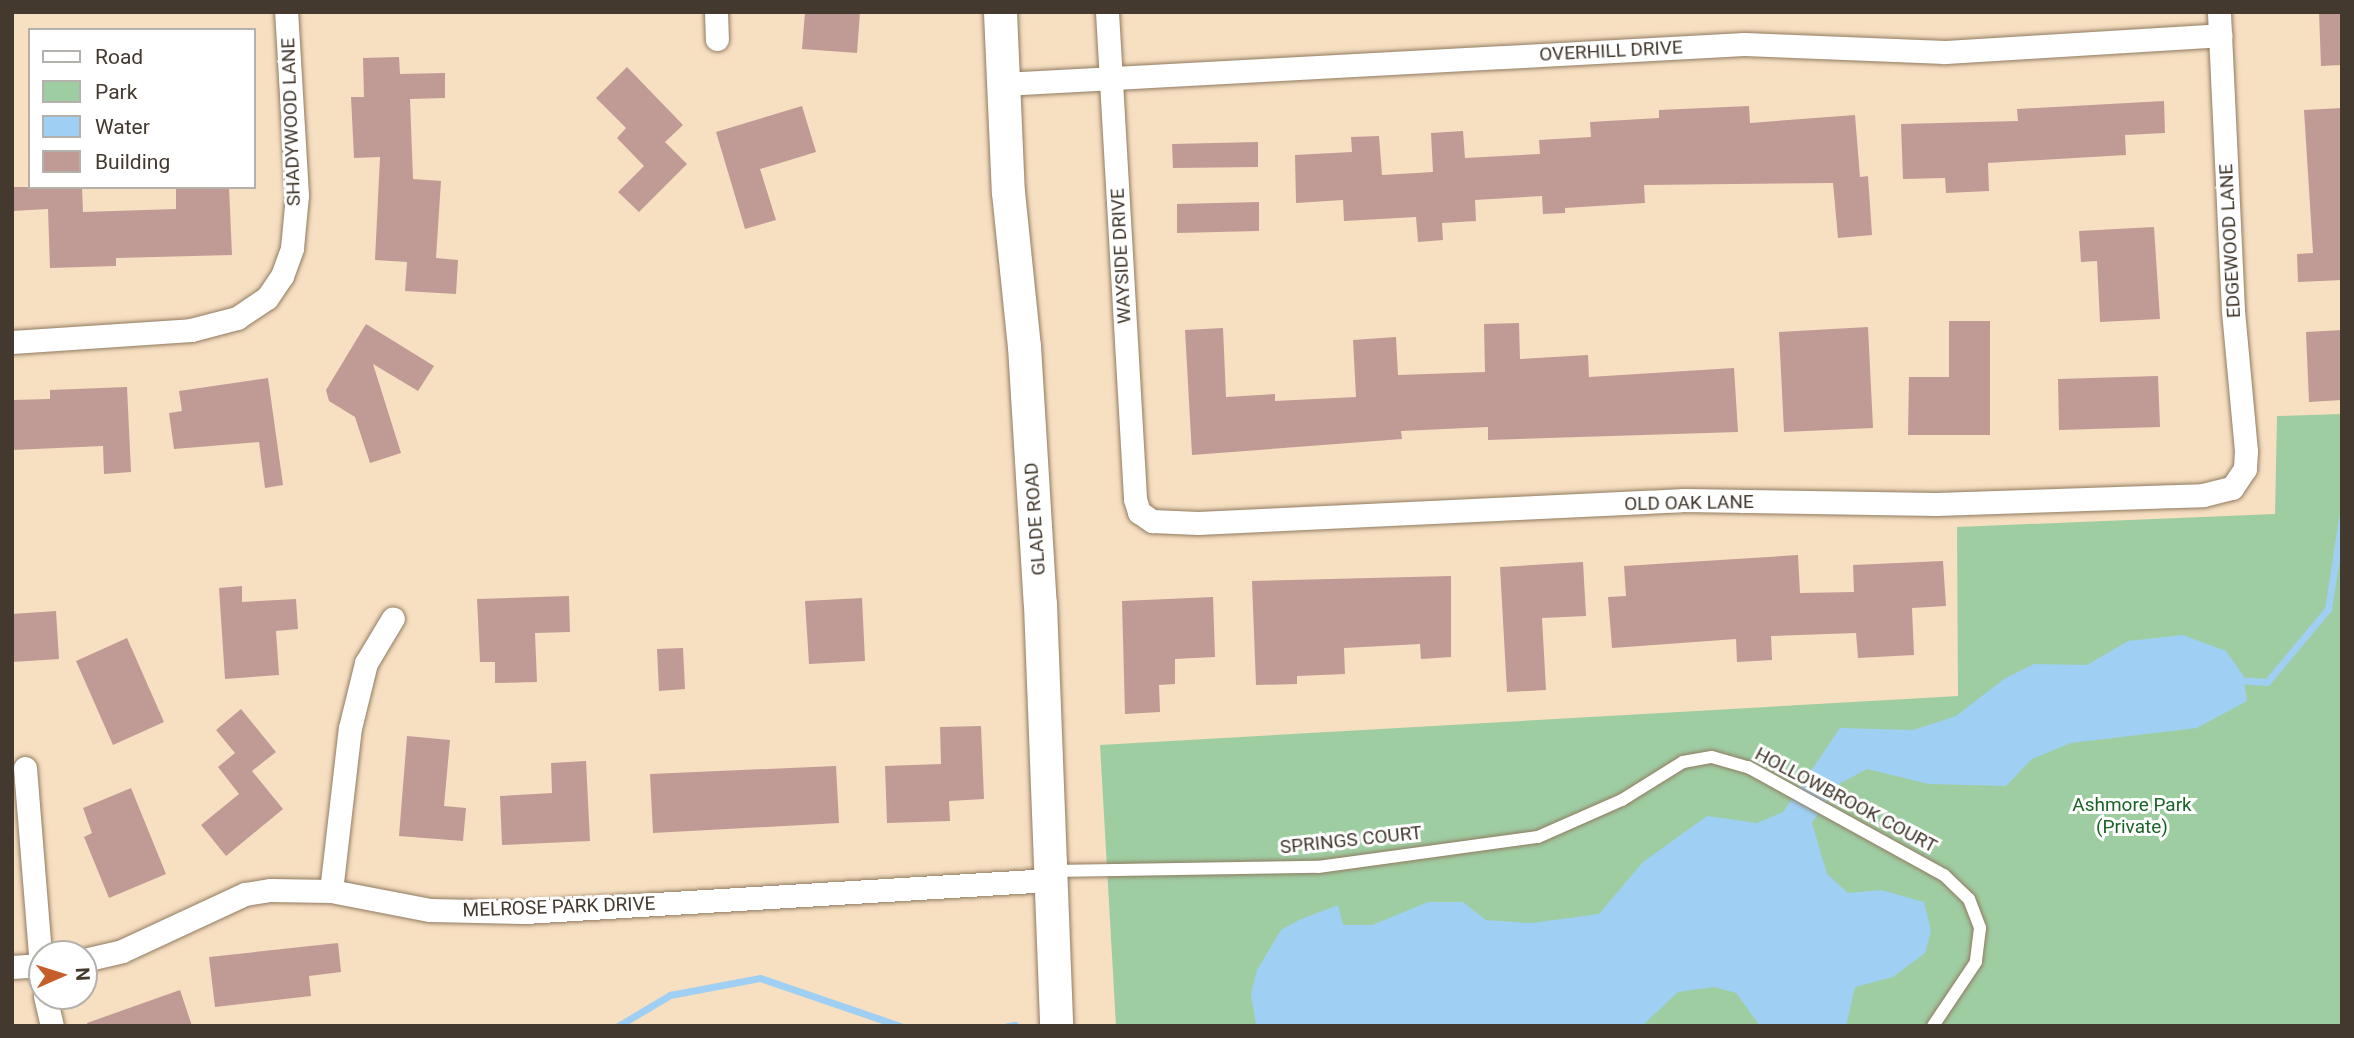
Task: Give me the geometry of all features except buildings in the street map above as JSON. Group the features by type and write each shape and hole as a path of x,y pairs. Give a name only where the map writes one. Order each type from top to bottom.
{"main road":[{"name":"GLADE ROAD","path":"1000,12 1037,556 1056,1026"}],"street":[{"name":"SHADYWOOD LANE","path":"12,342 191,330 237,318 267,298 282,276 292,248 297,195 286,12"},
{"path":"716,12 718,39"},
{"name":"WAYSIDE DRIVE","path":"1107,12 1135,499"},
{"name":"EDGEWOOD LANE","path":"2219,12 2245,469"},
{"name":"OVERHILL DRIVE","path":"1003,84 1744,44 1945,52 2220,35"},
{"name":"OLD OAK LANE","path":"1135,499 1139,512 1152,521 1198,523 1684,500 1936,504 2203,495 2232,488 2245,469"},
{"path":"331,891 350,728 366,663 393,618"},
{"path":"25,768 39,940"},
{"name":"MELROSE PARK DRIVE","path":"98,957 122,951 246,894 271,890 331,891 430,910 525,912 1049,876"}],"lane":[{"name":"HOLLOWBROOK COURT","path":"1570,825 1622,800 1683,762 1712,757 1748,766 1944,875 1969,899 1980,928 1976,962 1933,1026"},
{"name":"SPRINGS COURT","path":"1049,876 1318,867 1538,837 1570,825"}],"green space":[{"name":"Ashmore Park (Private)","path":"2342,414 2342,1026 1116,1026 1100,745 1958,696 1957,527 2275,514 2277,416"}],"water":[{"path":"2183,635 2226,651 2243,675 2247,701 2197,728 2071,743 2032,759 2006,786 1929,784 1867,769 1837,785 1812,823 1827,874 1848,893 1881,890 1924,902 1931,931 1925,953 1893,977 1855,987 1846,1026 1760,1026 1736,993 1714,987 1678,992 1642,1026 1256,1026 1251,994 1257,970 1281,930 1299,920 1338,905 1343,925 1372,925 1428,902 1463,902 1486,920 1531,923 1599,914 1643,862 1707,816 1757,823 1783,812 1840,728 1913,730 1956,716 2004,679 2034,664 2087,665 2128,641"}],"waterway":[{"path":"2237,680 2267,682 2328,609 2342,519"},
{"path":"618,1026 670,995 760,978 900,1026"},
{"path":"1008,1026 1015,1025"}]}
